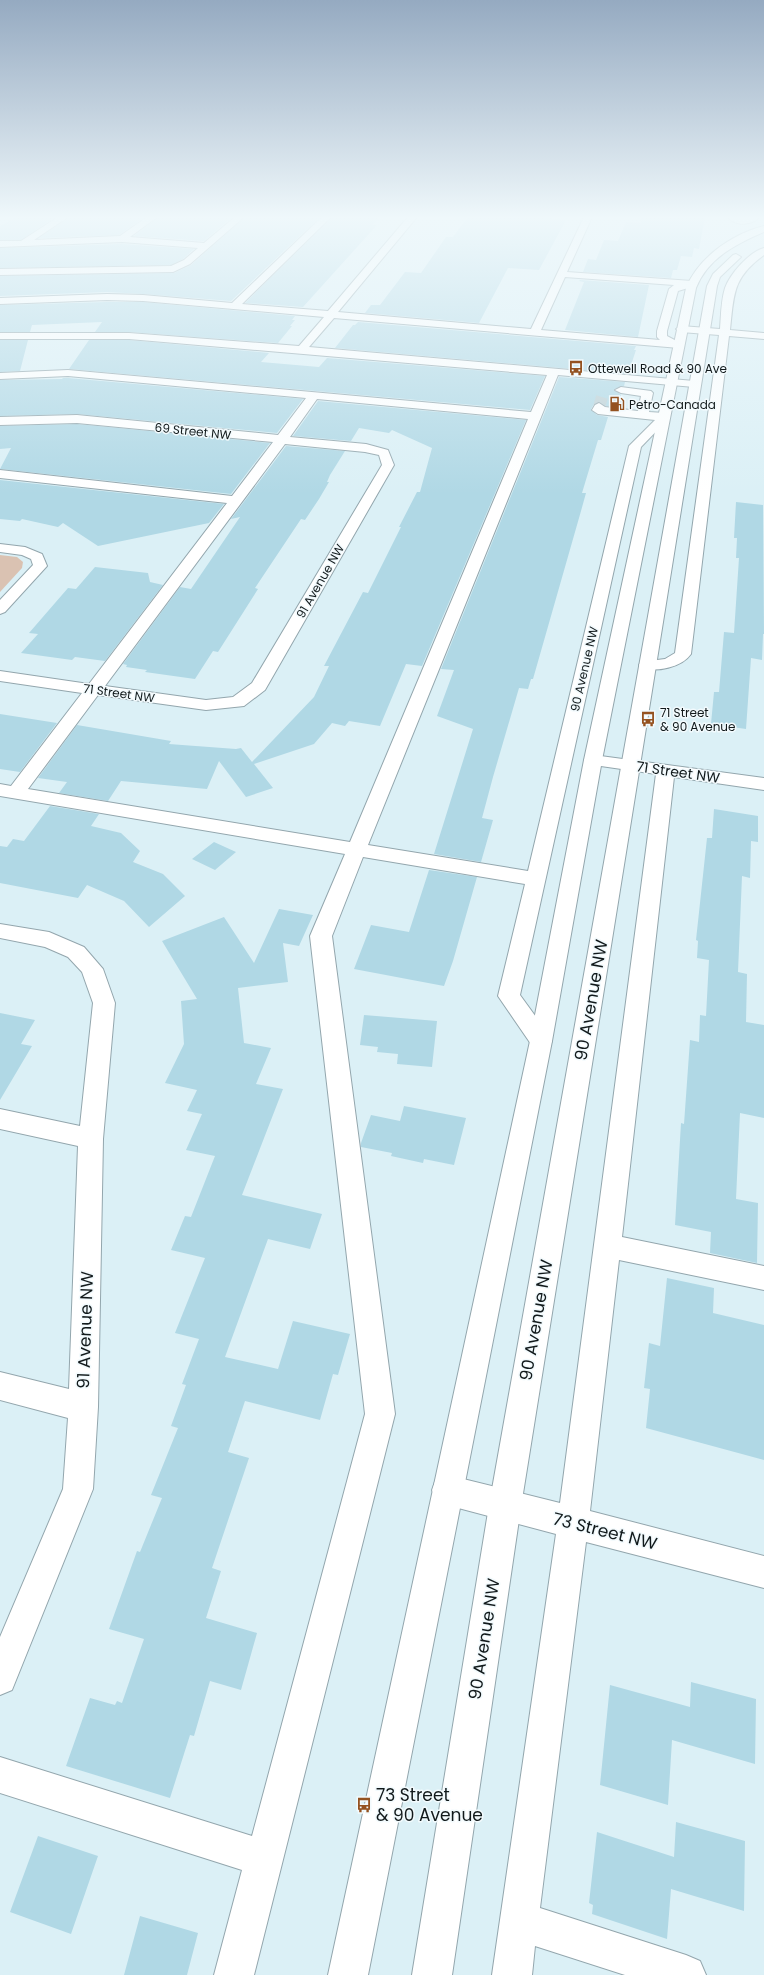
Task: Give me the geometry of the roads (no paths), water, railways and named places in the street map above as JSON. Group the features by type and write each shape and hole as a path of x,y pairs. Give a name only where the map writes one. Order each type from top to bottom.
{"street":[{"path":"280,309 679,346"},
{"path":"302,349 336,309"},
{"path":"534,333 545,309"},
{"path":"668,309 662,336 664,339 679,346"},
{"name":"90 Avenue NW","path":"348,1975 446,1490 541,1041 593,760 665,397 679,346 686,309"},
{"name":"90 Avenue NW","path":"541,1041 509,996 635,446 705,331 708,309"},
{"path":"647,665 669,664 676,662 684,654 728,309"},
{"path":"681,329 764,336"},
{"path":"0,336 129,336 302,349 565,376 623,377 665,397"},
{"path":"0,376 68,373 535,416"},
{"path":"234,1975 380,1414 321,936 535,416 565,376"},
{"path":"615,400 623,377"},
{"path":"8,791 93,689 314,396"},
{"path":"599,406 598,410 615,400 665,397"},
{"path":"615,400 665,397"},
{"name":"90 Avenue NW","path":"432,1975 505,1506 647,665 665,397"},
{"name":"69 Street NW","path":"0,421 77,419 366,448 384,453"},
{"name":"91 Avenue NW","path":"238,702 259,686 388,464 384,453"},
{"path":"0,474 236,500"},
{"path":"0,548 25,551 37,557 40,566 0,609"},
{"name":"71 Street NW","path":"0,676 206,705 238,702"},
{"name":"71 Street NW","path":"593,760 764,784"},
{"path":"512,1975 573,1523 666,770"},
{"path":"8,791 536,879"},
{"name":"91 Avenue NW","path":"0,931 49,940 76,952 92,969 104,1003 91,1139 83,1407 78,1489 0,1678"},
{"path":"0,1119 91,1139"},
{"path":"608,1246 764,1278"},
{"path":"0,1386 83,1407"},
{"name":"73 Street NW","path":"446,1490 764,1572"},
{"path":"0,1775 265,1859"},
{"path":"519,1921 686,1975"}],"tunnel":[{"path":"599,407 602,397"},
{"path":"616,408 618,399"}],"place":[{"name":"Ottewell Road & 90 Ave","path":"576,368"},
{"name":"Petro-Canada","path":"617,404"},
{"name":"71 Street & 90 Avenue","path":"648,719"},
{"name":"73 Street & 90 Avenue","path":"364,1805"}]}
